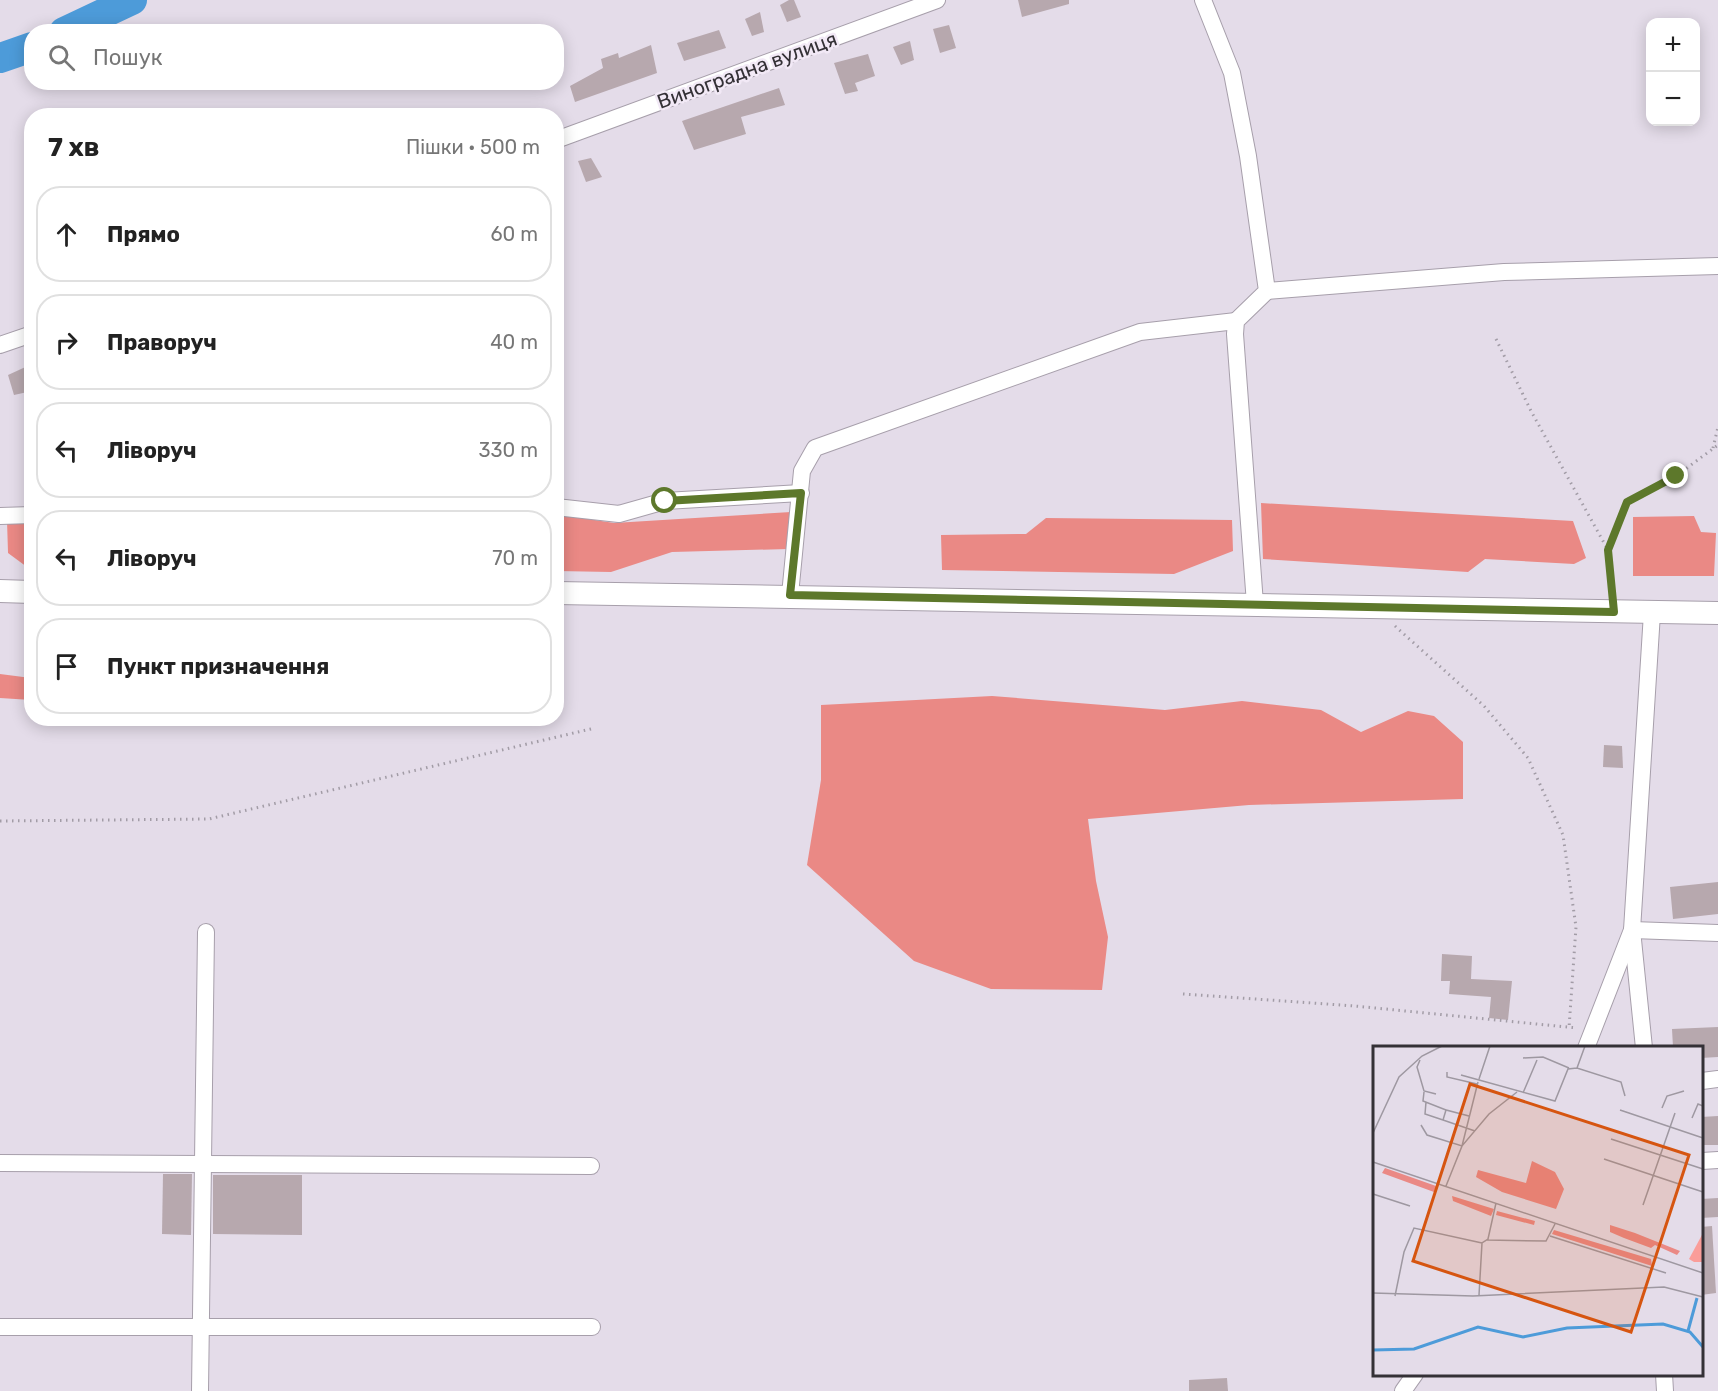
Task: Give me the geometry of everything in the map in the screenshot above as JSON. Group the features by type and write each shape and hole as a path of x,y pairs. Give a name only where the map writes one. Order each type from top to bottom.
{"main road":[{"path":"0,591 24,591"},
{"path":"564,593 790,595 1718,613"}],"street":[{"name":"Виноградна вулиця","path":"564,137 937,0"},
{"path":"1203,0 1232,74 1248,156 1267,291"},
{"path":"790,595 802,471 815,448 1140,332 1236,321 1267,291 1503,272 1718,266"},
{"path":"1236,321 1255,604"},
{"path":"0,345 24,337"},
{"path":"564,508 619,514 665,501 801,493"},
{"path":"0,516 24,515"},
{"path":"1644,1046 1632,930 1652,613"},
{"path":"1632,930 1718,933"},
{"path":"1586,1046 1632,930"},
{"path":"200,1391 206,932"},
{"path":"1703,1081 1718,1079"},
{"path":"1703,1161 1718,1160"},
{"path":"0,1163 591,1166"},
{"path":"0,1327 592,1327"},
{"path":"1403,1391 1414,1376"},
{"path":"1664,1376 1665,1391"}],"path":[{"path":"1496,339 1531,411 1608,550 1614,612"},
{"path":"1713,448 1718,427"},
{"path":"1608,550 1627,502 1676,476 1718,445"},
{"path":"1374,606 1484,706 1528,758 1563,835 1576,927 1569,1028"},
{"path":"0,821 208,819 595,728"},
{"path":"1182,994 1355,1006 1594,1030"}],"shaded area":[{"path":"1261,503 1573,521 1586,558 1574,564 1485,559 1468,572 1263,559"},
{"path":"791,512 788,549 672,552 611,572 564,571 564,515 614,523"},
{"path":"1694,516 1701,532 1716,533 1714,576 1633,576 1633,517"},
{"path":"1046,518 1232,520 1233,551 1174,574 942,570 941,535 1026,534"},
{"path":"7,521 24,521 24,565 8,553"},
{"path":"0,674 24,677 24,700 0,698"},
{"path":"992,696 1165,710 1242,701 1321,710 1361,732 1408,711 1434,716 1463,742 1463,799 1249,805 1088,819 1096,881 1108,937 1102,990 991,989 914,961 807,865 821,780 821,705"}],"building":[{"path":"794,0 801,17 787,22 780,5"},
{"path":"1018,0 1069,0 1069,4 1022,17"},
{"path":"760,12 764,32 752,36 745,19"},
{"path":"949,25 956,48 940,53 933,29"},
{"path":"719,30 726,48 684,61 677,43"},
{"path":"910,41 914,60 901,65 893,47"},
{"path":"651,45 657,73 575,102 570,86 603,68 601,59 618,53 619,58"},
{"path":"868,54 875,76 855,83 858,91 845,94 834,63"},
{"path":"779,88 785,105 741,117 746,134 694,150 682,121"},
{"path":"591,158 602,177 586,182 578,161"},
{"path":"24,368 24,393 14,395 8,375"},
{"path":"1604,745 1622,746 1623,768 1603,767"},
{"path":"1718,882 1718,914 1673,919 1670,887"},
{"path":"1442,954 1472,956 1471,979 1512,981 1508,1020 1489,1018 1491,997 1449,994 1450,981 1441,981"},
{"path":"1718,1027 1718,1057 1703,1058 1703,1046 1673,1046 1672,1029"},
{"path":"1718,1116 1718,1145 1703,1145 1703,1117"},
{"path":"163,1174 192,1174 191,1235 162,1234"},
{"path":"213,1175 302,1175 302,1235 213,1234"},
{"path":"1718,1198 1718,1217 1703,1218 1703,1199"},
{"path":"1712,1226 1716,1293 1703,1295 1703,1227"},
{"path":"1227,1378 1228,1391 1189,1391 1189,1380"}],"waterway":[{"path":"81,24 132,0"},
{"path":"0,58 24,50"}],"route":[{"path":"665,501 801,493 790,595 1614,612 1608,550 1627,502 1676,476"}]}
